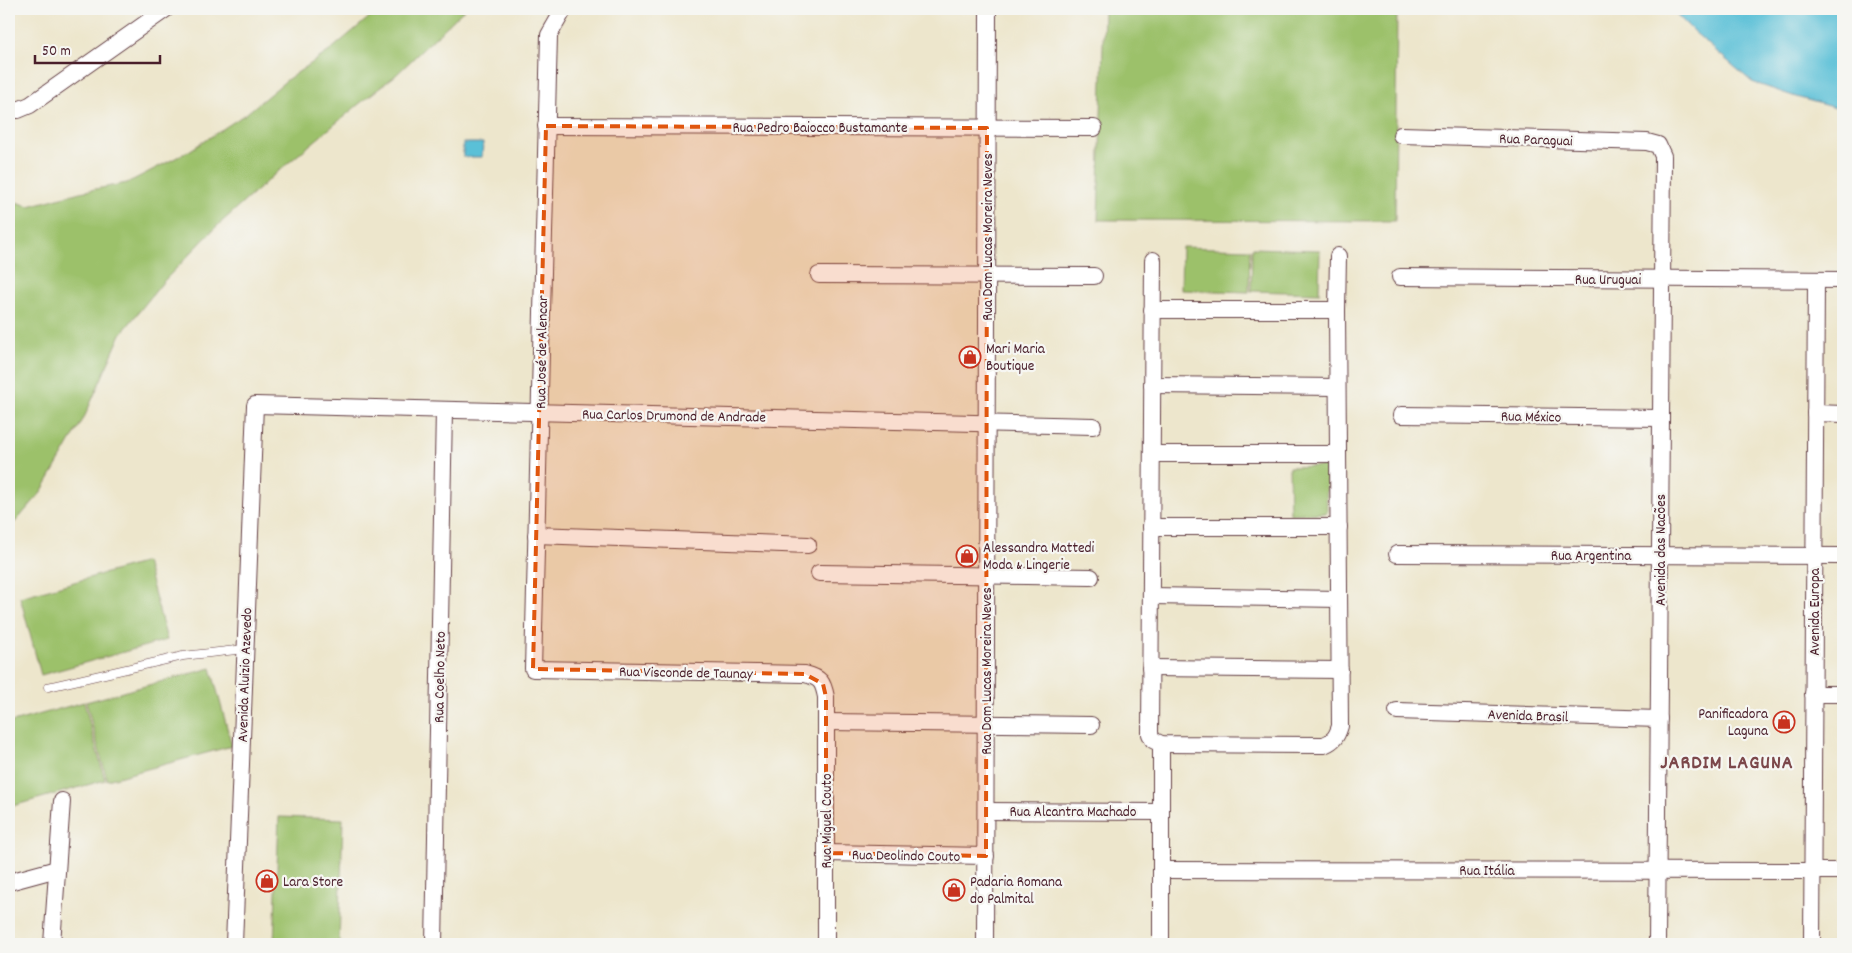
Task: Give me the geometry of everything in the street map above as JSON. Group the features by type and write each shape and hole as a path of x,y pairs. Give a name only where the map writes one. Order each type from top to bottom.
{"street":[{"path":"9,109 18,110 30,105 166,9"},
{"name":"Rua José de Alencar","path":"533,669 549,35 564,9"},
{"name":"Rua Dom Lucas Moreira Neves","path":"985,944 988,9"},
{"name":"Rua Pedro Baiocco Bustamante","path":"546,126 1094,128"},
{"name":"Rua Paraguai","path":"1402,135 1647,142 1658,145 1663,156"},
{"name":"Avenida das Nacões","path":"1657,944 1663,156"},
{"path":"1153,260 1150,734 1153,740 1161,744 1324,745 1332,742 1338,734 1340,726 1338,256"},
{"path":"819,275 1094,276"},
{"name":"Rua Uruguai","path":"1400,277 1843,280"},
{"name":"Avenida Europa","path":"1812,944 1816,280"},
{"path":"1152,310 1337,310"},
{"path":"1152,385 1338,387"},
{"name":"Rua Carlos Drumond de Andrade","path":"254,405 1093,426"},
{"name":"Avenida Aluizio Azevedo","path":"234,944 254,405"},
{"name":"Rua Coelho Neto","path":"434,944 444,410"},
{"path":"1815,413 1843,414"},
{"name":"Rua México","path":"1401,415 1661,418"},
{"path":"1152,454 1338,454"},
{"path":"1151,527 1339,527"},
{"path":"536,535 808,545"},
{"name":"Rua Argentina","path":"1397,554 1843,556"},
{"path":"819,572 1091,577"},
{"path":"1151,596 1339,599"},
{"path":"1150,668 1340,670"},
{"name":"Rua Visconde de Taunay","path":"533,669 805,674 815,677 823,684 826,698"},
{"path":"1814,694 1843,694"},
{"name":"Rua Miguel Couto","path":"826,698 826,944"},
{"name":"Avenida Brasil","path":"1397,711 1658,719"},
{"path":"826,722 1091,725"},
{"path":"1161,744 1161,944"},
{"path":"52,944 62,801"},
{"name":"Rua Alcantra Machado","path":"986,811 1161,812"},
{"name":"Rua Deolindo Couto","path":"826,853 986,856"},
{"path":"9,882 57,869"},
{"name":"Rua Itália","path":"1161,870 1843,871"}],"lane":[{"path":"48,687 183,656 245,649"}],"highlighted area":[{"path":"546,126 987,128 986,856 826,853 826,697 823,684 805,674 533,669"}],"green space":[{"path":"379,9 465,9 396,75 274,175 215,228 163,282 121,334 84,418 40,494 9,529 9,200 29,206 80,192 127,183 189,151 247,113 288,79 328,52"},
{"path":"1104,9 1397,9 1395,221 1098,220"},
{"path":"1182,247 1250,249 1249,292 1181,290"},
{"path":"1252,248 1320,250 1319,293 1251,291"},
{"path":"1326,466 1327,513 1290,514 1289,467"},
{"path":"146,562 167,640 41,675 20,597"},
{"path":"211,668 232,746 107,780 86,702"},
{"path":"84,702 105,780 9,807 9,723"},
{"path":"279,817 343,819 339,944 274,944"}],"water":[{"path":"1671,9 1843,9 1843,110 1752,82 1692,30"},
{"path":"463,143 483,143 482,157 463,157"}],"place":[{"name":"Mari Maria Boutique","path":"970,357"},
{"name":"Alessandra Mattedi Moda & Lingerie","path":"967,556"},
{"name":"Panificadora Laguna","path":"1784,722"},
{"name":"Lara Store","path":"267,881"},
{"name":"Padaria Romana do Palmital","path":"954,890"}],"district":[{"name":"JARDIM LAGUNA","path":"1727,761"}]}
